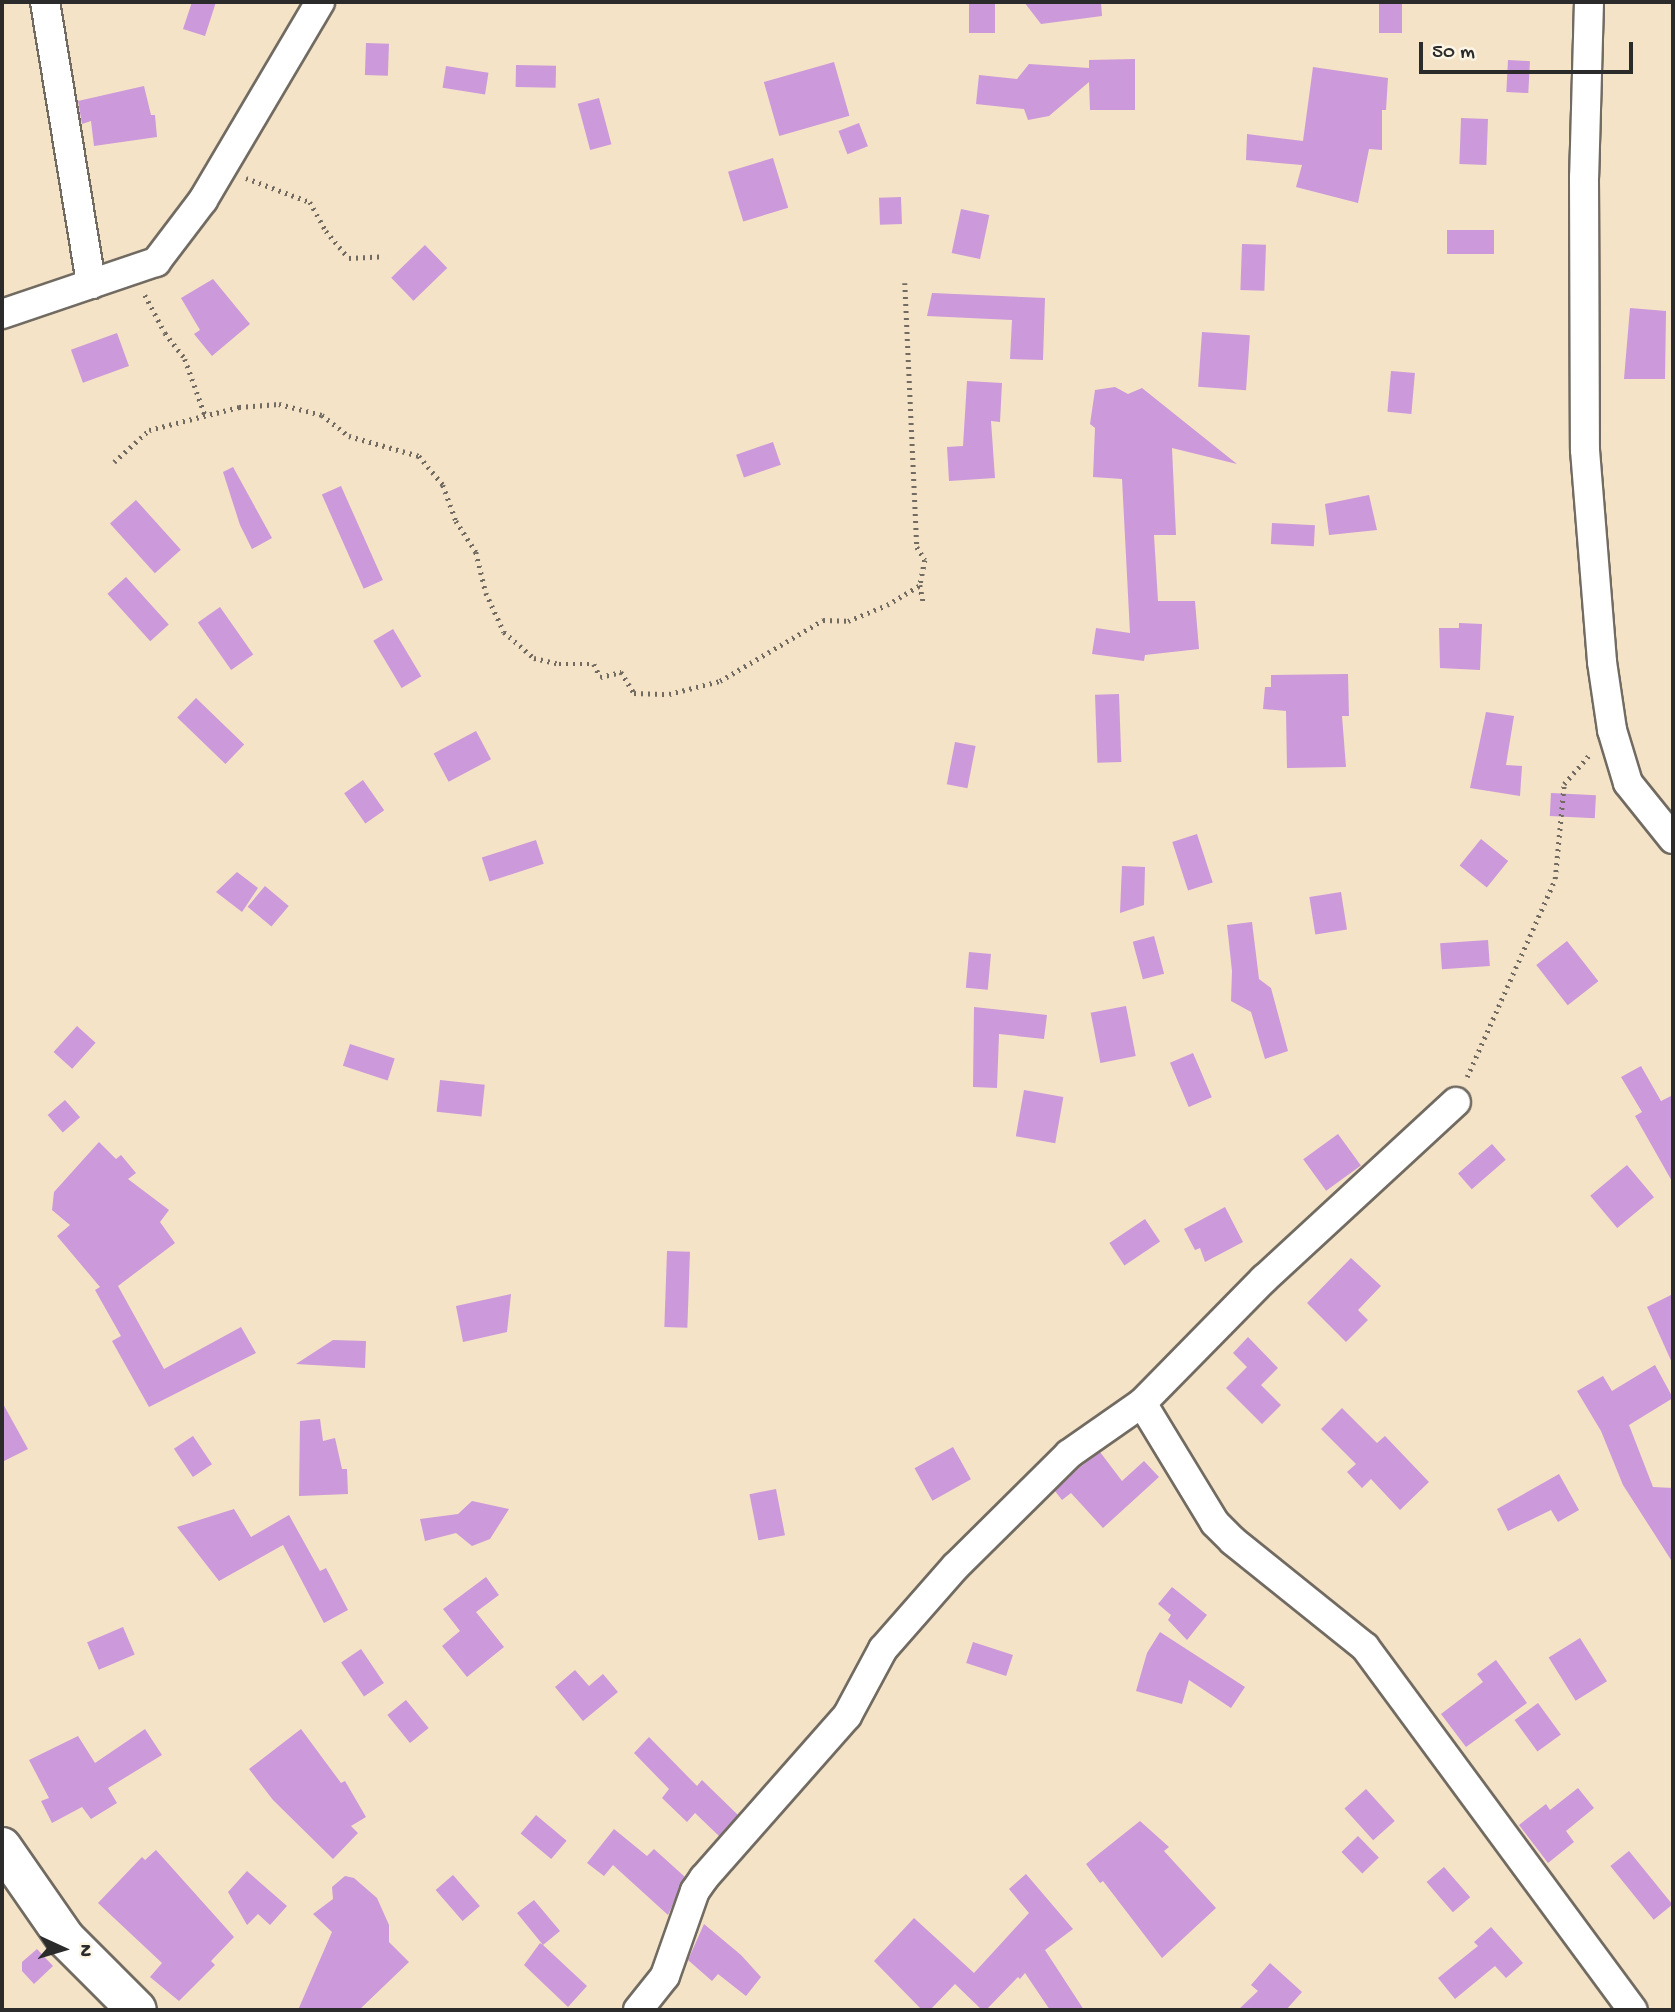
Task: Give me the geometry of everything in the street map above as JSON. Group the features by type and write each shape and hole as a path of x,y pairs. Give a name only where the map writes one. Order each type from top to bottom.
{"main road":[{"path":"2,1847 66,1939 137,2010"}],"street":[{"path":"45,2 91,284"},
{"path":"2,314 156,262 222,168 320,2"},
{"path":"1589,2 1584,177 1586,450 1602,662 1612,730 1628,782 1673,839"},
{"path":"638,2010 665,1976 691,1902 704,1878 847,1716 883,1648 956,1566 1069,1454 1142,1404 1264,1279 1456,1102"},
{"path":"1142,1404 1215,1523 1233,1541 1365,1647 1633,2010"}],"path":[{"path":"222,168 310,202 326,231 349,258 384,256"},
{"path":"130,272 165,333 185,359 205,415"},
{"path":"905,283 917,547 925,560 920,585 924,605"},
{"path":"114,463 149,430 205,415 279,404 322,415 349,436 419,456 443,485 456,521 476,552 486,593 504,632 534,658 559,664 594,664 600,677 621,672 634,693 669,694 720,681 823,620 848,621 887,605 920,585"},
{"path":"1456,1102 1555,879 1563,784 1612,730"}],"building":[{"path":"192,2 216,2 205,36 183,29"},
{"path":"969,2 995,2 995,33 969,33"},
{"path":"1024,2 1101,2 1102,16 1041,24"},
{"path":"1379,2 1402,2 1402,33 1379,33"},
{"path":"366,43 389,44 388,76 365,75"},
{"path":"1135,59 1135,110 1090,110 1089,82 1049,116 1028,120 1024,109 976,104 979,75 1017,79 1029,64 1089,68 1089,60"},
{"path":"1508,60 1530,61 1528,93 1506,92"},
{"path":"834,62 849,116 779,136 764,82"},
{"path":"516,65 556,66 556,88 516,87"},
{"path":"446,66 488,73 485,94 443,88"},
{"path":"1313,67 1388,78 1386,110 1382,110 1382,150 1369,149 1358,203 1296,187 1302,165 1246,160 1247,134 1303,141"},
{"path":"144,86 151,115 155,115 157,137 94,146 91,121 82,124 78,101"},
{"path":"599,98 611,144 590,150 578,104"},
{"path":"1461,118 1488,119 1486,165 1459,164"},
{"path":"859,123 868,146 847,154 838,131"},
{"path":"773,158 788,208 743,221 728,172"},
{"path":"901,197 902,224 880,225 879,198"},
{"path":"961,209 989,215 980,259 952,253"},
{"path":"1447,230 1494,230 1494,254 1447,254"},
{"path":"1242,244 1266,245 1264,291 1240,290"},
{"path":"425,245 447,268 413,301 391,278"},
{"path":"213,279 250,324 212,356 194,334 200,330 181,298"},
{"path":"932,293 1045,298 1043,360 1010,359 1012,320 927,316"},
{"path":"1630,308 1666,311 1665,379 1624,379"},
{"path":"1202,332 1250,335 1246,390 1198,387"},
{"path":"117,333 129,366 83,383 71,350"},
{"path":"1391,371 1415,373 1411,414 1387,412"},
{"path":"967,381 1002,383 1000,422 991,421 995,478 949,481 947,447 963,446"},
{"path":"1115,387 1128,394 1142,388 1237,464 1172,448 1176,535 1154,535 1158,601 1195,601 1199,649 1145,655 1144,661 1092,654 1096,628 1130,633 1122,479 1093,477 1095,428 1090,424 1095,390"},
{"path":"773,442 781,465 744,477 736,455"},
{"path":"233,467 272,538 252,549 240,525 223,472"},
{"path":"341,486 383,580 364,589 322,495"},
{"path":"1369,495 1377,530 1329,535 1325,504"},
{"path":"136,500 181,550 155,573 110,523"},
{"path":"1272,523 1315,525 1314,546 1271,544"},
{"path":"126,577 169,625 150,641 107,594"},
{"path":"220,607 253,655 231,670 198,622"},
{"path":"1459,623 1482,624 1480,670 1440,668 1439,628 1459,628"},
{"path":"393,629 421,676 402,688 373,641"},
{"path":"1348,674 1349,716 1342,716 1346,767 1287,768 1286,711 1263,709 1265,687 1271,687 1271,675"},
{"path":"1119,694 1121,762 1097,763 1095,695"},
{"path":"196,698 244,745 225,764 177,717"},
{"path":"1486,712 1514,716 1506,765 1522,766 1520,796 1470,788"},
{"path":"476,731 491,759 449,782 434,754"},
{"path":"955,742 976,746 967,788 947,784"},
{"path":"363,780 384,810 365,824 344,793"},
{"path":"1551,793 1596,795 1595,818 1550,816"},
{"path":"1197,834 1213,883 1188,891 1172,842"},
{"path":"1481,839 1508,861 1487,887 1460,865"},
{"path":"536,840 544,864 490,881 482,858"},
{"path":"1122,866 1145,867 1144,905 1120,913"},
{"path":"237,872 258,888 242,912 216,892"},
{"path":"265,886 289,906 271,927 248,907"},
{"path":"1341,892 1347,930 1315,935 1309,897"},
{"path":"1252,922 1259,979 1271,988 1288,1051 1265,1059 1251,1012 1231,1001 1232,971 1227,925"},
{"path":"1154,936 1164,974 1143,979 1133,942"},
{"path":"1488,940 1490,966 1442,969 1440,943"},
{"path":"1567,941 1598,981 1568,1005 1536,965"},
{"path":"969,952 991,954 988,990 966,988"},
{"path":"1126,1006 1136,1056 1100,1063 1091,1013"},
{"path":"974,1007 1047,1015 1044,1039 999,1034 997,1088 973,1087"},
{"path":"77,1026 96,1043 72,1069 54,1052"},
{"path":"350,1044 395,1059 388,1080 343,1066"},
{"path":"1193,1053 1212,1097 1189,1107 1170,1063"},
{"path":"1641,1066 1661,1101 1673,1095 1673,1183 1635,1116 1642,1112 1621,1077"},
{"path":"440,1080 485,1085 481,1117 437,1112"},
{"path":"1024,1090 1063,1097 1055,1143 1016,1136"},
{"path":"65,1100 80,1117 63,1132 48,1115"},
{"path":"1338,1134 1361,1166 1326,1191 1303,1159"},
{"path":"99,1142 116,1159 121,1155 136,1173 128,1179 169,1210 160,1222 175,1243 118,1286 164,1369 241,1327 256,1353 149,1407 112,1341 121,1336 95,1290 100,1287 57,1236 70,1225 52,1210 54,1192"},
{"path":"1492,1144 1506,1160 1472,1189 1458,1174"},
{"path":"1627,1165 1654,1197 1617,1228 1590,1196"},
{"path":"1225,1207 1243,1242 1205,1262 1200,1248 1195,1250 1184,1229"},
{"path":"1145,1219 1160,1241 1124,1265 1109,1243"},
{"path":"667,1251 690,1252 687,1328 664,1327"},
{"path":"1351,1258 1381,1286 1358,1310 1368,1320 1346,1342 1307,1303"},
{"path":"511,1294 507,1332 463,1342 456,1306"},
{"path":"1673,1294 1673,1365 1647,1307"},
{"path":"1248,1337 1278,1368 1261,1385 1281,1405 1262,1424 1226,1388 1247,1367 1233,1353"},
{"path":"333,1340 366,1341 365,1368 296,1364"},
{"path":"1655,1365 1673,1398 1629,1425 1653,1487 1673,1488 1673,1563 1623,1485 1601,1431 1577,1391 1603,1376 1612,1391"},
{"path":"2,1402 28,1449 2,1462"},
{"path":"1342,1408 1377,1443 1385,1436 1429,1482 1400,1510 1371,1479 1362,1488 1347,1472 1356,1464 1321,1429"},
{"path":"320,1419 323,1441 335,1438 342,1469 347,1469 348,1494 299,1496 300,1421"},
{"path":"193,1436 212,1464 193,1477 174,1449"},
{"path":"953,1447 971,1479 932,1501 915,1468"},
{"path":"1100,1452 1122,1481 1144,1461 1159,1477 1103,1528 1071,1493 1062,1500 1055,1491"},
{"path":"1559,1474 1579,1510 1558,1522 1551,1510 1508,1531 1497,1509"},
{"path":"776,1489 785,1535 758,1540 749,1494"},
{"path":"472,1501 509,1509 490,1539 472,1546 456,1533 425,1541 420,1519 458,1514"},
{"path":"234,1509 251,1537 289,1515 320,1571 326,1568 348,1610 324,1623 283,1545 219,1581 177,1527"},
{"path":"486,1577 499,1595 476,1612 504,1647 467,1677 442,1646 460,1631 443,1609"},
{"path":"1172,1587 1207,1615 1187,1640 1168,1620 1171,1615 1158,1604"},
{"path":"123,1627 135,1655 99,1670 87,1642"},
{"path":"1160,1632 1245,1687 1231,1708 1189,1680 1182,1704 1136,1691 1147,1653"},
{"path":"1580,1638 1607,1681 1576,1701 1549,1658"},
{"path":"973,1642 1013,1655 1006,1676 966,1663"},
{"path":"361,1649 384,1683 364,1696 341,1662"},
{"path":"1496,1660 1527,1703 1466,1747 1441,1714 1483,1682 1477,1674"},
{"path":"575,1670 589,1686 603,1674 618,1692 583,1721 555,1687"},
{"path":"406,1700 429,1728 410,1743 387,1715"},
{"path":"1538,1703 1561,1735 1537,1752 1515,1720"},
{"path":"145,1729 162,1755 108,1788 117,1803 91,1819 82,1807 52,1823 41,1801 49,1798 29,1760 78,1736 95,1763"},
{"path":"301,1729 341,1783 345,1781 366,1817 351,1826 358,1833 333,1859 273,1800 249,1769"},
{"path":"649,1737 697,1786 702,1780 738,1815 719,1836 695,1813 687,1822 662,1798 669,1789 634,1753"},
{"path":"1578,1788 1594,1808 1566,1831 1574,1842 1548,1863 1519,1825 1546,1804 1550,1810"},
{"path":"1366,1789 1395,1821 1373,1840 1344,1808"},
{"path":"536,1815 567,1841 551,1859 521,1833"},
{"path":"1140,1821 1169,1847 1164,1851 1216,1908 1162,1958 1103,1881 1100,1883 1086,1864"},
{"path":"614,1829 647,1856 654,1849 685,1877 668,1915 613,1865 604,1876 587,1863"},
{"path":"1358,1836 1379,1858 1362,1874 1341,1852"},
{"path":"156,1850 234,1937 211,1961 215,1965 179,2001 150,1977 162,1963 98,1903 142,1857 145,1860"},
{"path":"1629,1851 1672,1905 1654,1920 1610,1866"},
{"path":"1444,1867 1470,1897 1453,1912 1427,1882"},
{"path":"247,1871 287,1906 270,1925 258,1914 247,1925 228,1892"},
{"path":"1026,1874 1073,1929 1045,1950 1084,2010 1050,2010 1025,1973 986,2010 982,2010 955,1984 930,2010 922,2010 874,1961 914,1918 974,1973 1029,1913 1009,1889"},
{"path":"453,1875 480,1906 463,1921 436,1890"},
{"path":"345,1876 354,1878 377,1898 389,1925 389,1942 409,1962 359,2010 298,2010 332,1932 313,1914 333,1899 332,1887"},
{"path":"534,1900 560,1931 543,1945 517,1913"},
{"path":"704,1924 741,1955 761,1977 746,1996 718,1974 712,1981 688,1960"},
{"path":"1491,1927 1523,1963 1506,1978 1495,1966 1455,1999 1438,1978 1478,1946 1474,1942"},
{"path":"540,1943 587,1986 568,2007 524,1965"},
{"path":"37,1949 53,1966 34,1984 22,1971 22,1962"},
{"path":"1270,1963 1302,1992 1286,2010 1238,2010 1258,1991 1251,1985"}]}
